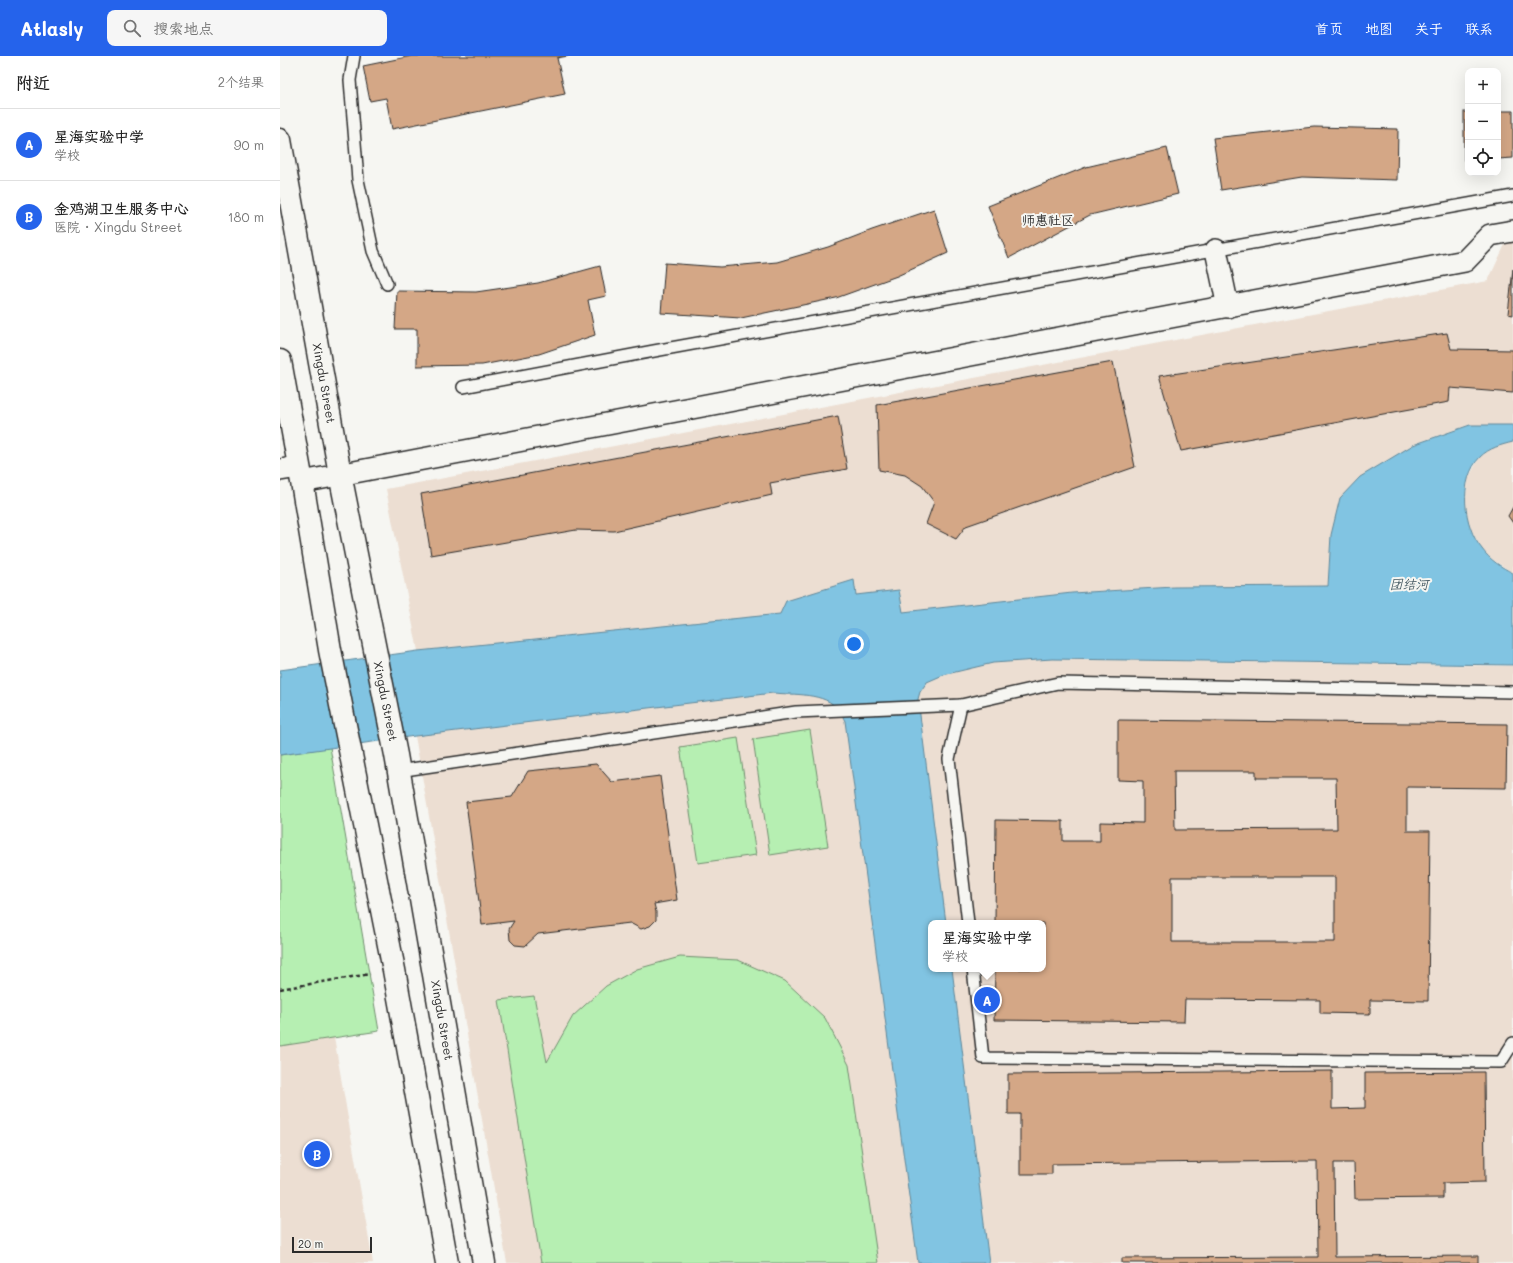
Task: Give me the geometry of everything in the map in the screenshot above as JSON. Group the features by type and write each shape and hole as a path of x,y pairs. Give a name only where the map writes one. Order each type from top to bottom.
{"main road":[{"name":"Xingdu Street","path":"280,140 340,474 397,763 484,1263"},
{"path":"280,361 294,473 394,970 447,1263"}],"street":[{"path":"294,473 340,474 1466,261 1490,235 1513,231"},
{"path":"1216,250 1228,307"}],"lane":[{"path":"354,56 350,80 358,180 373,251 387,284"},
{"path":"463,387 654,351 1513,196"},
{"path":"397,763 788,713 961,705 1058,683 1513,692"},
{"path":"961,705 949,759 968,920"},
{"path":"973,972 983,1058 1501,1062 1513,1043"}],"path":[{"path":"280,988 394,970"}],"shaded area":[{"path":"1513,237 1513,425 1470,425 1413,445 1331,535 1328,586 1174,587 1072,593 903,612 856,595 853,580 781,614 418,651 386,489 1488,281 1508,238"},
{"path":"1513,442 1513,573 1490,558 1481,548 1469,526 1466,510 1466,495 1468,479 1479,458 1497,446"},
{"path":"1052,659 1513,666 1513,1263 507,1263 415,736 773,693 993,663"},
{"path":"334,1037 373,1263 280,1263 280,1046"}],"green space":[{"path":"810,730 828,846 770,855 753,739"},
{"path":"738,738 756,855 698,863 680,747"},
{"path":"330,747 379,1031 280,1046 280,755"},
{"path":"680,957 738,960 785,981 825,1018 849,1065 878,1263 541,1263 499,1000 534,996 547,1062 573,1016 606,986 637,969"}],"water":[{"name":"团结河","path":"1470,425 1513,425 1513,442 1487,451 1480,457 1473,467 1468,478 1466,503 1467,516 1471,528 1482,549 1496,563 1513,573 1513,665 1052,659 993,663 943,675 927,682 920,692 918,699 946,920 928,920 928,972 952,972 989,1263 918,1263 845,721 840,711 833,704 817,697 773,693 415,736 280,755 280,670 418,651 780,614 786,601 854,580 856,595 899,590 903,612 1072,593 1174,587 1328,586 1331,535 1340,498 1360,477 1413,445"}],"building":[{"path":"412,56 568,56 557,58 565,94 392,129 386,98 370,101 363,66"},
{"path":"1501,111 1513,111 1513,158 1501,159"},
{"path":"1464,112 1465,112 1465,160"},
{"path":"1314,127 1398,129 1397,180 1302,177 1221,190 1213,138"},
{"path":"1167,148 1178,194 1090,215 1009,258 988,206 1086,167"},
{"path":"934,209 948,253 897,276 836,298 741,318 661,313 665,263 720,267 777,262 828,247"},
{"path":"600,266 606,296 588,300 595,335 539,354 482,365 417,366 417,329 395,329 397,291 476,292 538,283"},
{"path":"1513,269 1513,315 1508,314"},
{"path":"1447,333 1451,349 1513,350 1513,393 1450,388 1449,402 1181,451 1159,376"},
{"path":"1113,362 1135,467 966,526 956,539 926,524 934,502 922,486 905,475 879,470 877,405"},
{"path":"838,416 847,469 770,483 772,495 614,531 576,530 431,555 421,494"},
{"path":"1513,507 1513,523 1508,516"},
{"path":"1118,720 1507,724 1506,788 1407,787 1407,831 1430,831 1428,1001 1370,1000 1370,1014 1320,1013 1320,1000 1185,999 1184,1022 994,1020 995,972 1046,972 1046,920 995,920 996,820 1063,821 1063,841 1100,841 1100,822 1143,823 1143,781 1118,780","holes":["1174,771 1256,771 1256,778 1336,778 1337,829 1175,830","1172,877 1335,877 1335,942 1172,942"]},
{"path":"596,764 612,782 660,776 677,900 654,904 656,920 650,926 641,929 630,923 538,934 525,946 515,945 510,940 509,929 514,921 482,925 466,802 512,797 528,771"},
{"path":"1332,1071 1332,1109 1365,1108 1365,1073 1484,1072 1485,1182 1443,1183 1443,1198 1355,1199 1354,1163 1334,1163 1335,1257 1478,1256 1478,1263 1122,1263 1122,1258 1318,1257 1317,1161 1052,1164 1052,1174 1020,1174 1020,1114 1008,1114 1008,1074"}],"place":[{"name":"星海实验中学","path":"987,1000"},
{"name":"金鸡湖卫生服务中心","path":"317,1154"}],"district":[{"name":"师惠社区","path":"1048,220"}]}
